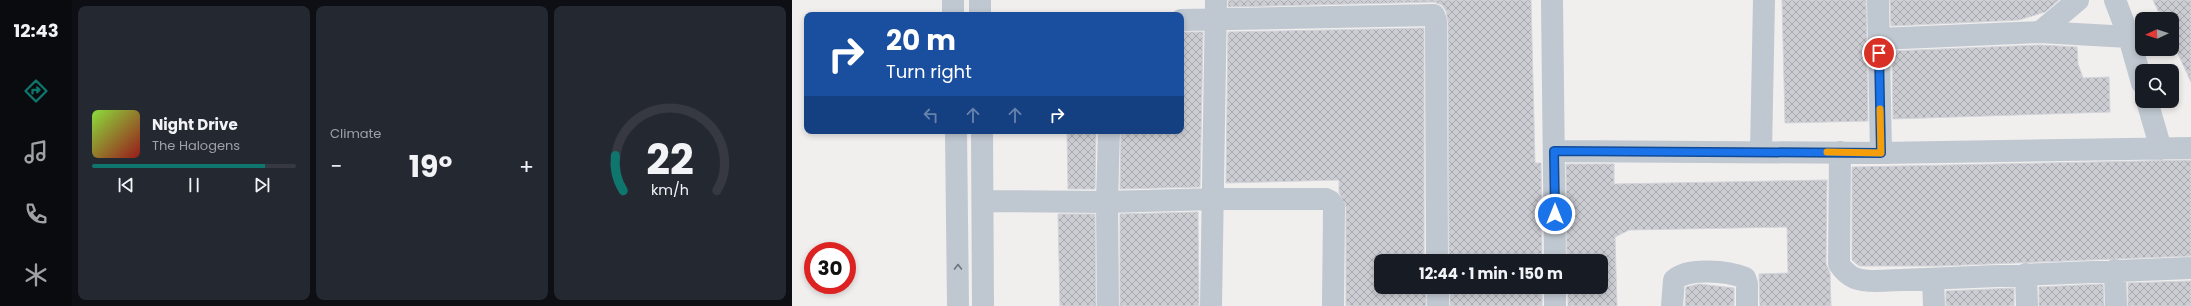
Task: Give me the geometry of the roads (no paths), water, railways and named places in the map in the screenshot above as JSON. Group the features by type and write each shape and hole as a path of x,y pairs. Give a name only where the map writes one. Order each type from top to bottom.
{"street":[{"path":"953,0 953,12"},
{"path":"980,0 980,12"},
{"path":"1552,0 1555,254"},
{"path":"1761,152 1764,0"},
{"path":"1878,0 1881,153"},
{"path":"2040,32 2078,0"},
{"path":"2115,0 2137,64"},
{"path":"1184,19 1216,10 1434,15 1436,21 1437,254"},
{"path":"1211,306 1216,10"},
{"path":"1879,39 2040,32 2129,38"},
{"path":"2149,108 2160,148"},
{"path":"956,134 958,306"},
{"path":"982,134 983,306"},
{"path":"1108,306 1107,202 1109,134"},
{"path":"1554,151 1881,153 2191,148"},
{"path":"1840,152 1839,264 1845,274 1851,278 1863,281 1933,279 2115,270 2191,268"},
{"path":"982,201 1107,202 1214,199 1330,201 1334,207 1333,306"},
{"path":"2115,270 2116,306"},
{"path":"1672,306 1674,280 1688,272 1700,271 1744,278 1747,284 1747,306"},
{"path":"2026,274 2027,306"},
{"path":"1933,279 1934,306"},
{"path":"1438,294 1438,306"},
{"path":"1555,294 1555,306"}]}
